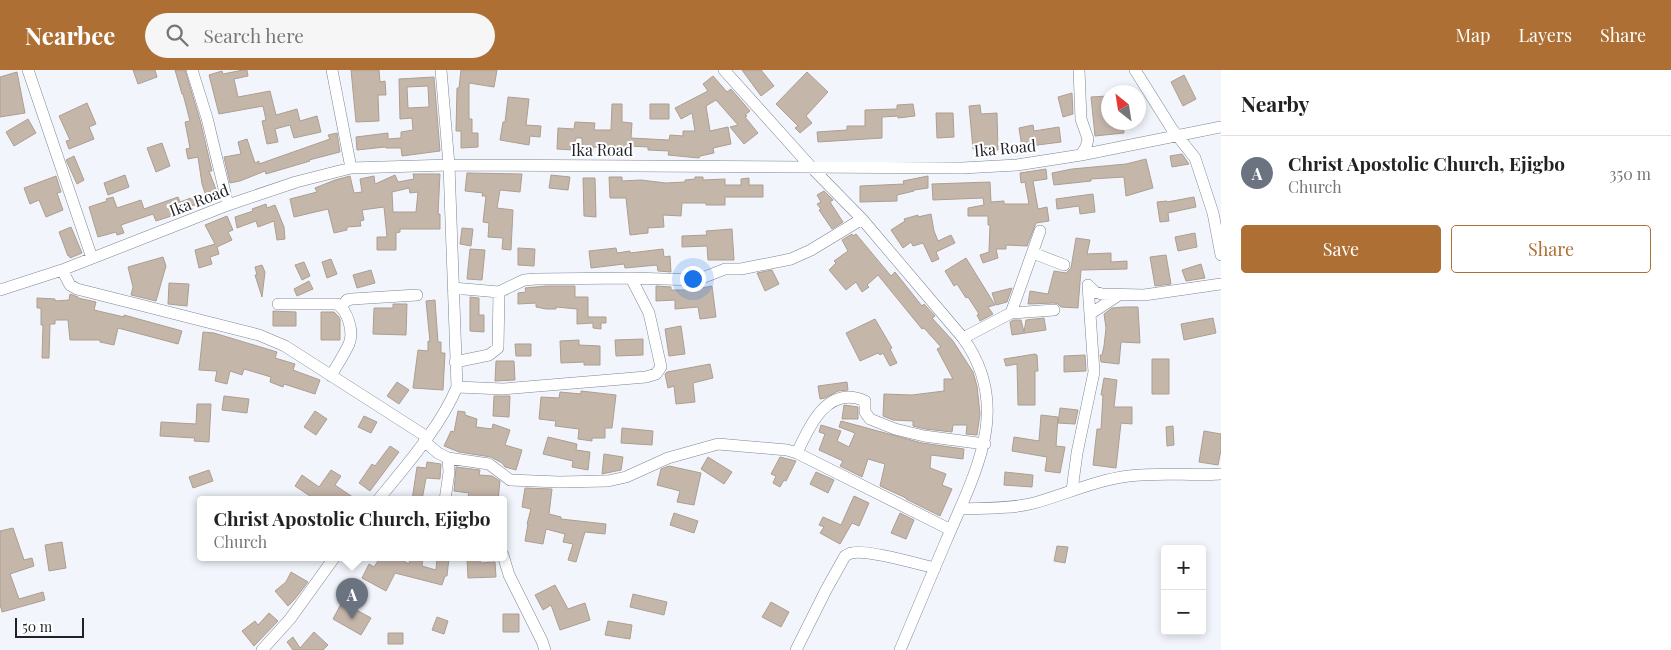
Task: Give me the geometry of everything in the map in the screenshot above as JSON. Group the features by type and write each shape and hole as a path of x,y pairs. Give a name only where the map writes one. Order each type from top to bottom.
{"street":[{"path":"28,70 92,258"},
{"path":"192,70 207,118 228,206"},
{"path":"332,70 351,168"},
{"path":"381,496 440,418 457,387 449,166 441,70"},
{"path":"724,70 812,168 862,219 963,338 974,354 985,384 988,408 985,444 961,509 900,650"},
{"path":"1079,70 1081,119 1088,140 1081,156"},
{"path":"1135,70 1172,129 1195,158 1213,213 1220,241 1221,255"},
{"name":"Ika Road","path":"4,289 62,270 296,182 351,168 449,166 812,168 1017,165 1081,156 1221,126"},
{"path":"453,288 499,292 510,286 530,280 631,278 697,280 725,269 741,269 791,259 811,250 862,219"},
{"path":"1011,313 1040,231"},
{"path":"1033,253 1064,265"},
{"path":"62,270 70,285 77,289 259,335 285,346 425,439 438,453 448,458 489,464 510,480 608,482 626,477 668,458 718,444 788,450 951,530"},
{"path":"457,387 503,389 646,377 656,374 661,367 648,313 631,278"},
{"path":"1072,490 1077,453 1094,372 1088,285 1095,292 1118,295 1144,295 1221,284"},
{"path":"455,362 490,355 498,348 499,292"},
{"path":"341,307 347,300 352,299 417,295"},
{"path":"1090,314 1118,295"},
{"path":"278,304 337,304 341,307 349,322 350,342 331,376"},
{"path":"963,338 1011,313 1054,310"},
{"path":"797,453 808,427 818,413 836,400 850,397 857,397 864,401 865,412 870,419 894,429 924,436 985,444"},
{"path":"446,496 449,472 448,458"},
{"path":"961,509 1033,503 1097,482 1128,476 1221,474"},
{"path":"796,650 826,590 845,556 850,553 857,552 890,557 935,568"},
{"path":"262,650 290,619 332,561"},
{"path":"505,561 509,574 545,650"}],"building":[{"path":"133,70 155,70 157,77 138,84"},
{"path":"175,70 185,70 200,120 212,171 209,171 218,195 207,199 202,184 198,157 188,159 186,149 190,148 185,122 190,121"},
{"path":"247,70 248,76 234,79 238,97 270,91 276,115 297,109 300,121 317,116 321,132 294,138 290,125 275,129 278,142 267,144 262,121 266,120 263,106 219,114 209,75 222,71 223,74"},
{"path":"351,70 379,70 380,82 385,81 386,95 378,95 379,121 356,122"},
{"path":"461,70 497,70 494,87 469,83 469,119 472,119 472,133 478,133 478,147 461,148 461,131 456,131 457,88 459,88"},
{"path":"742,70 761,70 774,86 761,96"},
{"path":"17,72 25,113 0,117 0,77"},
{"path":"807,72 828,92 806,116 812,123 800,133 795,128 798,126 776,104"},
{"path":"1184,75 1196,99 1183,106 1171,82"},
{"path":"713,76 727,92 731,89 750,111 745,117 758,133 744,144 730,127 738,125 716,100 706,106 710,131 728,127 731,144 713,148 714,153 700,156 699,158 668,155 669,151 648,150 648,147 630,146 630,151 593,147 593,151 582,151 582,138 576,138 574,150 557,149 558,128 574,129 575,122 595,123 594,130 611,130 612,104 622,104 622,122 632,123 631,138 669,140 670,135 683,136 683,131 695,131 692,113 681,119 675,108 708,91 703,84"},
{"path":"434,77 440,151 402,156 401,148 385,147 357,150 356,137 388,133 388,139 401,138 401,132 413,130 412,118 400,119 399,79","holes":["428,86 429,107 408,108 407,87"]},
{"path":"1072,93 1073,114 1063,117 1058,97"},
{"path":"1101,96 1101,130 1124,130 1124,133 1095,136 1091,97"},
{"path":"508,97 529,99 526,125 541,126 540,137 530,136 529,145 500,140 503,122 505,122"},
{"path":"87,103 96,124 89,127 94,139 69,149 66,141 70,140 59,116"},
{"path":"650,104 669,104 669,119 650,119"},
{"path":"913,104 915,116 882,117 882,138 818,142 817,132 847,130 847,126 865,126 865,110 897,109 897,105"},
{"path":"980,105 981,114 997,113 998,150 987,150 986,147 973,149 969,106"},
{"path":"936,113 953,113 954,137 937,138"},
{"path":"28,119 36,133 14,146 6,132"},
{"path":"1033,125 1034,131 1059,127 1061,142 1022,147 1019,128"},
{"path":"337,133 340,152 266,174 265,171 230,183 224,157 241,154 238,142 247,139 255,163 259,161 259,164 330,139 328,135"},
{"path":"162,143 170,166 156,172 147,148"},
{"path":"1182,154 1189,164 1172,167 1170,156"},
{"path":"74,156 84,180 77,184 66,160"},
{"path":"1146,159 1153,188 1126,196 1124,177 1091,179 1091,181 1054,185 1052,173 1072,169 1126,164"},
{"path":"1046,169 1047,179 1033,181 1038,209 1047,207 1049,221 1036,223 1027,246 1006,245 1006,249 996,249 998,258 983,263 980,255 989,252 990,225 988,225 988,216 968,216 968,208 984,205 983,198 933,200 932,184 990,182 991,202 1004,201 1004,204 1029,204 1025,182 1021,183 1020,173"},
{"path":"467,173 522,174 520,192 500,190 497,208 513,210 511,250 502,249 503,238 488,237 489,223 483,222 486,196 482,196 483,193 465,191"},
{"path":"413,174 440,174 438,214 440,214 440,229 400,229 400,232 396,233 396,250 377,250 377,237 387,237 384,207 362,210 364,220 360,221 361,226 347,227 347,230 334,233 328,209 294,217 290,199 317,192 315,188 335,180 350,176 354,193 362,192 360,179 374,176 375,184 395,175 398,182 414,179","holes":["409,188 410,193 418,192 416,212 393,212 392,192"]},
{"path":"125,175 129,187 108,195 104,183"},
{"path":"551,175 570,177 568,190 549,188"},
{"path":"56,176 61,192 57,193 63,210 46,217 39,200 30,204 24,188"},
{"path":"928,176 928,188 897,195 897,201 860,202 860,186 904,184 903,181"},
{"path":"609,177 622,177 622,181 641,180 666,183 685,182 685,180 695,179 695,177 703,177 703,180 725,179 725,185 741,185 741,179 749,178 749,185 763,185 763,197 725,197 725,205 682,203 681,216 663,215 664,227 648,228 648,233 630,235 626,198 610,198"},
{"path":"583,178 595,178 596,217 584,216"},
{"path":"824,191 833,200 830,202 843,222 832,229 817,204 821,202 817,195"},
{"path":"202,194 204,203 182,208 184,212 156,221 153,214 121,225 124,233 117,235 116,232 98,237 89,207 113,197 117,208 141,200 144,209 178,197 180,202"},
{"path":"1093,194 1095,212 1080,214 1079,206 1057,209 1056,199"},
{"path":"1194,197 1196,207 1168,213 1169,221 1160,222 1157,202"},
{"path":"266,204 267,208 275,205 284,227 285,239 277,240 274,221 258,227 256,221 237,228 235,217"},
{"path":"931,214 938,241 951,235 955,243 936,252 939,259 932,262 923,243 913,246 911,242 903,248 891,230 905,221 904,219"},
{"path":"227,216 233,230 228,232 232,240 217,247 219,254 210,257 212,264 199,268 195,250 215,244 205,225"},
{"path":"71,227 82,253 70,258 59,232"},
{"path":"462,228 473,229 471,246 460,244"},
{"path":"732,229 734,260 708,260 707,246 682,247 682,236 707,235 706,231"},
{"path":"1195,233 1197,247 1178,251 1175,237"},
{"path":"852,234 853,236 856,234 891,276 895,272 922,306 924,304 935,316 932,318 953,341 973,372 977,386 980,414 977,435 966,434 967,425 953,425 952,432 925,429 913,426 913,421 893,420 883,416 884,394 912,395 944,391 944,379 953,379 937,349 941,347 924,328 922,329 878,275 867,285 869,287 862,292 856,282 846,290 829,270 836,263 834,261 848,251 842,240"},
{"path":"1076,238 1090,240 1087,254 1111,253 1111,262 1127,261 1127,269 1081,270 1078,308 1061,307 1054,303 1028,304 1030,291 1048,294 1054,271 1066,273 1071,268"},
{"path":"518,248 535,249 534,266 518,265"},
{"path":"616,248 617,253 663,249 664,257 670,256 671,272 658,271 657,265 625,268 624,264 591,268 589,251"},
{"path":"470,249 485,250 482,280 467,279"},
{"path":"1166,255 1171,284 1155,286 1150,257"},
{"path":"163,257 166,266 156,301 131,295 133,287 128,267"},
{"path":"966,258 995,305 988,307 993,314 980,321 977,315 979,314 968,297 966,298 957,284 954,286 945,271"},
{"path":"331,259 337,274 327,278 322,262"},
{"path":"304,262 310,276 302,280 295,265"},
{"path":"1201,264 1205,278 1186,281 1182,270"},
{"path":"262,265 265,272 262,297 255,275 257,275 255,267"},
{"path":"371,270 375,283 357,288 353,275"},
{"path":"772,270 779,284 765,291 757,273"},
{"path":"309,281 313,289 297,296 294,289"},
{"path":"169,283 189,284 187,306 168,304"},
{"path":"575,286 575,297 588,297 588,317 606,317 606,323 601,323 601,329 593,328 593,323 577,324 577,309 556,307 556,309 546,309 536,307 536,303 518,304 518,293 526,292 525,288"},
{"path":"656,286 671,287 671,290 691,290 712,286 716,317 700,319 698,307 675,309 675,300 656,301"},
{"path":"1012,288 1007,302 996,305 992,293"},
{"path":"70,294 96,302 94,310 124,317 124,315 182,331 178,344 118,328 114,345 100,342 100,340 70,340 68,320 55,320 55,324 50,324 49,358 42,358 43,325 41,325 41,308 37,308 37,298 55,299 55,301 69,300"},
{"path":"470,297 479,298 479,315 484,315 484,332 470,331"},
{"path":"435,300 438,342 441,342 441,353 445,353 443,390 413,388 418,350 428,351 428,341 430,342 426,301"},
{"path":"393,304 407,304 406,335 373,334 374,308 393,308"},
{"path":"1138,307 1140,343 1121,342 1119,364 1101,362 1100,355 1102,355 1104,346 1106,328 1104,314 1112,308"},
{"path":"273,311 296,312 296,326 273,326"},
{"path":"321,312 334,312 338,316 340,319 340,340 321,340"},
{"path":"1044,318 1046,330 1012,335 1010,322 1013,320 1021,320 1024,332 1026,320"},
{"path":"1213,318 1216,333 1184,340 1181,324"},
{"path":"875,319 892,348 890,349 897,363 890,366 883,353 880,355 878,353 860,361 846,333"},
{"path":"681,326 685,354 669,356 665,329"},
{"path":"203,332 214,333 277,352 275,358 295,364 293,370 320,380 315,394 284,384 283,387 270,382 271,377 244,369 242,375 230,371 227,384 215,381 217,371 199,370"},
{"path":"643,339 643,355 616,356 615,340"},
{"path":"579,340 579,345 600,346 600,365 584,365 584,362 561,363 560,341"},
{"path":"515,344 531,344 531,356 516,356"},
{"path":"1037,355 1038,371 1035,371 1035,405 1018,405 1017,364 1006,366 1004,359"},
{"path":"1085,355 1086,371 1064,372 1064,356"},
{"path":"1152,359 1169,359 1169,394 1152,394"},
{"path":"496,361 514,361 515,380 495,381"},
{"path":"710,364 713,378 693,383 695,402 676,404 674,386 668,388 665,374 667,372"},
{"path":"1104,378 1117,380 1114,407 1132,407 1132,424 1121,423 1116,468 1093,465 1097,429 1101,429 1103,395 1101,395"},
{"path":"397,382 409,390 399,404 387,396"},
{"path":"847,382 848,390 838,391 820,399 818,386"},
{"path":"581,391 616,395 612,428 605,428 605,438 592,438 592,441 578,439 579,429 555,426 556,421 539,419 541,397 559,398 560,392 581,394"},
{"path":"224,396 249,399 247,413 222,410"},
{"path":"494,396 510,396 509,417 493,416"},
{"path":"197,404 211,404 209,442 194,441 195,438 160,436 161,422 196,424"},
{"path":"844,405 858,407 858,419 842,419"},
{"path":"1060,408 1078,410 1075,424 1058,423"},
{"path":"315,411 327,419 316,435 304,427"},
{"path":"458,411 465,412 465,415 477,419 476,427 492,429 493,424 510,430 505,445 522,450 516,470 505,467 502,463 491,457 459,452 444,446 451,431 454,432"},
{"path":"1041,415 1058,417 1056,446 1065,447 1060,473 1045,471 1047,457 1012,451 1014,437 1039,441"},
{"path":"364,416 377,422 371,433 358,427"},
{"path":"841,421 922,443 964,449 963,459 931,455 930,468 946,474 942,485 952,489 940,516 880,486 885,464 868,459 862,477 840,466 843,461 819,450 825,434 819,432 821,425 841,431 837,441 849,447 855,433 839,427"},
{"path":"1173,426 1174,445 1167,446 1166,427"},
{"path":"622,428 653,431 652,445 621,443"},
{"path":"1204,431 1221,434 1221,450 1218,465 1199,462"},
{"path":"548,437 577,444 576,450 590,452 588,470 572,467 573,461 543,454"},
{"path":"390,446 399,452 370,491 359,483 372,464 375,466"},
{"path":"604,454 623,457 621,470 602,474"},
{"path":"708,457 732,472 724,484 701,469"},
{"path":"780,457 796,461 786,481 784,480 780,487 773,483 776,476 771,474"},
{"path":"427,462 441,464 440,479 426,478 423,496 413,496 417,467 426,468"},
{"path":"669,466 701,473 694,505 677,502 680,491 657,485 661,469"},
{"path":"456,467 480,470 479,475 492,476 500,481 498,496 468,496 469,493 454,491"},
{"path":"209,470 213,481 193,488 189,477"},
{"path":"331,470 341,476 335,485 351,496 310,496 295,486 302,475 319,487"},
{"path":"816,472 834,480 828,493 810,484"},
{"path":"1005,472 1033,475 1032,487 1004,485"},
{"path":"525,488 552,489 549,514 561,517 561,519 606,524 605,534 585,532 576,562 568,560 573,544 563,542 565,534 546,529 543,544 525,541 531,509 522,507"},
{"path":"854,496 869,503 859,526 852,523 840,544 820,533 824,527 819,525 823,517 841,525"},
{"path":"674,513 698,521 694,533 670,525"},
{"path":"900,513 914,520 906,539 891,533"},
{"path":"13,528 24,560 32,558 34,566 10,574 19,599 43,592 45,600 2,612 0,604 0,531"},
{"path":"62,542 66,568 49,571 45,545"},
{"path":"1057,546 1068,547 1065,563 1054,561"},
{"path":"378,561 404,561 409,564 410,561 423,561 422,566 436,570 437,561 449,561 447,576 445,576 442,585 395,573 386,591 362,578 369,564 374,567"},
{"path":"467,561 480,561 480,563 495,562 496,577 468,578"},
{"path":"291,572 308,582 288,606 275,591 286,582"},
{"path":"555,585 568,609 585,603 590,620 560,630 551,605 543,610 535,595"},
{"path":"633,594 667,602 664,615 630,607"},
{"path":"342,602 371,618 361,635 333,619"},
{"path":"771,602 789,612 781,627 762,617"},
{"path":"269,613 278,621 254,646 242,631 255,621 258,625"},
{"path":"503,614 519,614 519,632 503,632"},
{"path":"437,617 448,621 444,634 432,630"},
{"path":"608,621 632,625 630,639 605,635"},
{"path":"314,632 328,645 323,650 293,650 287,642 293,637 300,648"},
{"path":"388,633 403,633 403,644 388,644"}],"place":[{"name":"Christ Apostolic Church, Ejigbo","path":"352,619"}]}
